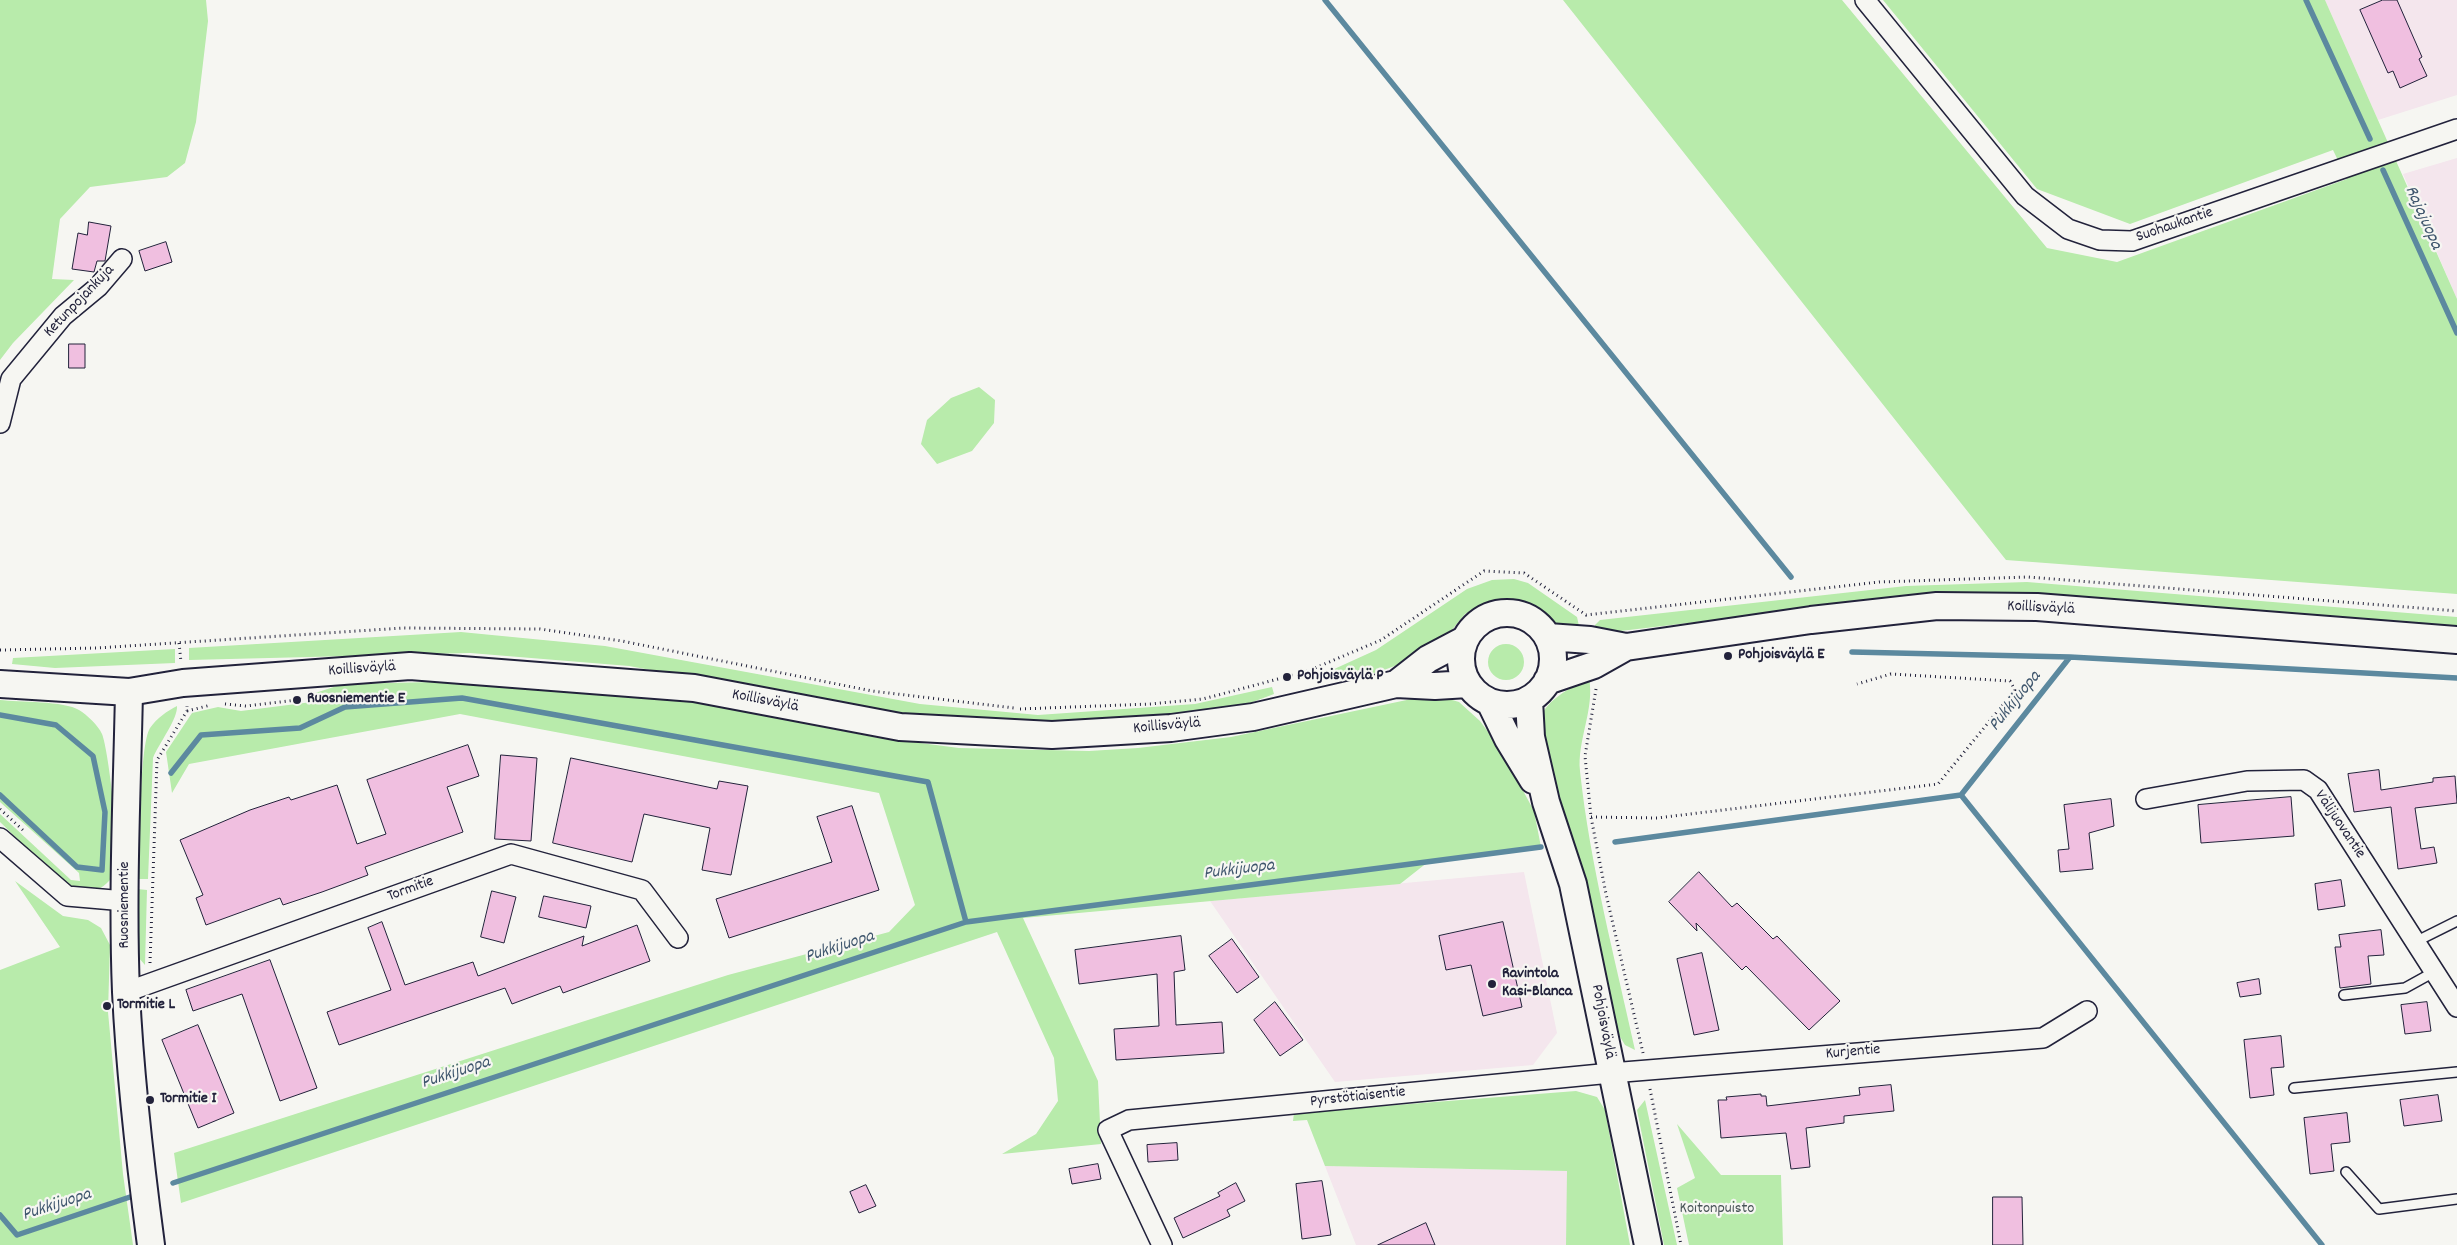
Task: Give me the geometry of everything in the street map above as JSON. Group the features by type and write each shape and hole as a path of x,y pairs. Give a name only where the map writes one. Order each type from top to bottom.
{"street":[{"name":"Suohaukantie","path":"1865,0 2025,196 2068,229 2100,240 2132,241 2457,129"},
{"name":"Ketunpojankuja","path":"0,423 11,379 63,316 98,287 122,259"},
{"name":"Koillisväylä","path":"1548,681 1594,665 1626,647 1811,620 1937,606 2037,607 2457,640"},
{"path":"1505,612 1518,614 1530,619 1548,637 1552,652 1552,667 1548,681 1529,700 1503,705 1490,702 1481,697 1468,684 1462,670 1460,655 1464,640 1471,629 1480,621 1492,615 1505,612"},
{"name":"Koillisväylä","path":"1548,637 1588,628 1626,647"},
{"name":"Koillisväylä","path":"1396,684 1428,659 1464,640"},
{"name":"Koillisväylä","path":"129,692 183,683 410,666 694,688 900,727 1052,735 1171,728 1253,717 1396,684 1435,686 1468,684"},
{"path":"0,684 129,692"},
{"name":"Ruosniementie","path":"129,692 125,901 138,989 138,1132 151,1245"},
{"name":"Pohjoisväylä","path":"1529,700 1531,737 1546,802 1573,884 1648,1245"},
{"name":"Pohjoisväylä","path":"1490,702 1508,739 1546,802"},
{"name":"Välijuovantie","path":"2146,799 2247,781 2304,780 2318,790 2457,1007"},
{"path":"0,838 67,896 125,901"},
{"name":"Tormitie","path":"138,989 511,854 642,890 678,938"},
{"name":"Kurjentie","path":"1611,1073 2043,1038 2088,1011"},
{"name":"Pyrstötiaisentie","path":"1162,1245 1108,1130 1129,1120 1611,1073"}],"lane":[{"path":"2415,942 2457,921"},
{"path":"2344,995 2405,988 2434,972"},
{"path":"2294,1088 2457,1072"},
{"path":"2346,1172 2379,1209 2457,1199"}],"path":[{"path":"0,650 97,648 403,628 540,629 622,641 872,691 1018,709 1150,704 1204,699 1308,671 1381,640 1484,571 1524,573 1588,628 1879,582 2028,577 2457,611"},
{"path":"138,989 157,760 188,710 179,643"},
{"path":"1594,665 1598,680 1585,756 1591,817 1606,894 1647,1070 1681,1245"},
{"path":"1591,817 1657,818 1938,784 2014,690 2010,681 1891,674 1857,684"},
{"path":"188,710 219,704 246,706 297,700"},
{"path":"0,809 27,834"}],"shaded area":[{"path":"2325,0 2457,0 2457,95 2378,120"},
{"path":"2457,158 2457,299 2403,174"},
{"path":"1524,872 1557,1033 1533,1065 1335,1082 1210,901"},
{"path":"1325,1166 1568,1171 1566,1245 1356,1245"}],"green space":[{"path":"0,0 206,0 208,21 196,122 185,163 167,177 90,187 60,219 52,279 74,280 13,343 0,360"},
{"path":"1563,0 1842,0 2047,248 2117,262 2347,179 2333,150 2130,224 2037,189 1883,0 2325,0 2457,299 2457,594 2006,560"},
{"path":"979,387 995,400 994,423 972,451 937,464 921,444 927,420 951,398"},
{"path":"1514,579 1528,583 1577,617 1581,635 1561,630 1544,613 1527,603 1507,599 1485,603 1465,614 1446,637 1413,659 1376,673 1323,680 1321,675 1376,650 1467,589 1492,580"},
{"path":"2027,582 2457,617 2457,629 1909,597 1595,634 1595,625 1600,620 1906,586"},
{"path":"461,632 605,646 920,704 1038,715 1195,704 1272,687 1274,694 1234,709 1189,717 1047,726 881,712 629,666 470,653 189,660 189,648"},
{"path":"1506,644 1513,645 1519,649 1523,655 1523,669 1519,675 1513,679 1506,680 1499,679 1493,675 1489,669 1488,662 1489,655 1493,649 1499,645"},
{"path":"175,649 175,663 55,668 12,664 13,658"},
{"path":"1589,678 1590,701 1580,759 1584,806 1611,946 1635,1050 1625,1045 1619,1035 1581,869 1564,815 1542,757 1537,734 1538,724 1546,708 1558,696"},
{"path":"480,681 672,698 874,737 959,748 1089,751 1138,748 1231,737 1421,697 1439,696 1459,702 1480,721 1500,748 1534,811 1541,847 1428,862 1400,884 1023,918 1098,1081 1101,1144 1002,1154 1036,1134 1058,1101 1054,1058 997,932 181,1203 174,1153 728,975 889,932 915,905 879,793 460,714 189,764 172,793 166,752 192,713 218,707 241,711 312,702 312,694 343,684"},
{"path":"0,700 53,703 72,707 79,710 95,724 102,734 111,782 116,864 111,879 102,887 85,891 73,888 65,883 0,822 0,814 71,880 80,881 79,873 0,802"},
{"path":"177,706 175,718 153,758 148,879 139,879 142,776 146,739 150,728 156,721"},
{"path":"15,881 63,916 88,920 101,928 110,945 108,1012 123,1174 133,1245 0,1245 0,970 60,947"},
{"path":"137,889 147,890 145,965 138,957"},
{"path":"1576,1091 1597,1097 1605,1110 1630,1245 1566,1245 1567,1171 1325,1166 1307,1120 1293,1121 1294,1113"},
{"path":"1645,1100 1677,1245 1664,1245 1637,1110"},
{"name":"Koitonpuisto","path":"1677,1124 1721,1175 1781,1175 1783,1245 1689,1245 1677,1188 1695,1178"}],"building":[{"path":"2383,0 2397,0 2422,57 2419,59 2427,76 2400,88 2393,71 2388,73 2360,10"},
{"path":"89,222 111,226 105,261 97,261 94,272 72,269 78,233 87,235"},
{"path":"166,242 172,262 145,271 139,251"},
{"path":"69,344 85,344 85,368 69,368"},
{"path":"468,745 479,776 447,787 463,832 365,867 368,875 322,892 283,905 280,898 206,925 196,898 203,895 180,840 250,810 289,797 291,800 337,785 357,844 386,834 367,780"},
{"path":"501,755 537,758 531,841 495,839"},
{"path":"571,758 717,789 719,781 748,786 731,875 702,870 710,828 644,814 632,862 553,843"},
{"path":"2379,770 2381,790 2433,782 2433,778 2455,776 2457,803 2415,808 2421,849 2434,847 2437,863 2398,869 2391,807 2354,812 2348,774"},
{"path":"2291,797 2294,836 2201,843 2198,805"},
{"path":"2111,799 2114,826 2089,833 2093,869 2060,872 2058,850 2069,849 2064,805"},
{"path":"852,806 879,890 729,938 716,899 832,862 817,817"},
{"path":"1699,872 1732,907 1737,903 1773,939 1777,936 1840,1001 1809,1030 1746,966 1742,970 1696,923 1697,931 1669,902"},
{"path":"2341,880 2345,906 2318,910 2315,884"},
{"path":"492,891 516,897 504,943 481,937"},
{"path":"544,896 591,906 586,928 539,917"},
{"path":"382,922 405,985 473,962 478,976 584,936 582,946 637,925 650,961 563,993 560,986 512,1004 505,988 339,1045 327,1012 391,990 368,928"},
{"path":"1503,922 1522,1007 1483,1016 1471,965 1446,970 1439,936"},
{"path":"2381,930 2384,955 2368,956 2371,984 2340,988 2335,947 2341,947 2339,935"},
{"path":"1181,936 1185,970 1174,972 1176,1025 1222,1022 1224,1053 1116,1060 1114,1029 1159,1026 1157,974 1079,984 1075,950"},
{"path":"1232,939 1259,977 1237,993 1209,956"},
{"path":"1702,953 1719,1030 1694,1035 1677,959"},
{"path":"270,960 317,1088 280,1101 242,994 193,1011 186,990"},
{"path":"2259,979 2261,994 2240,997 2237,983"},
{"path":"1275,1002 1303,1040 1280,1056 1254,1020"},
{"path":"2427,1002 2431,1031 2405,1034 2401,1005"},
{"path":"198,1025 234,1113 198,1128 162,1040"},
{"path":"2281,1036 2284,1067 2271,1068 2274,1095 2250,1098 2244,1040"},
{"path":"1891,1085 1894,1111 1844,1116 1844,1123 1806,1128 1810,1167 1791,1169 1786,1133 1721,1138 1718,1100 1727,1100 1726,1097 1761,1094 1761,1096 1766,1096 1767,1106 1860,1095 1859,1088"},
{"path":"2438,1095 2442,1121 2404,1126 2400,1100"},
{"path":"2347,1113 2350,1142 2331,1144 2334,1171 2310,1174 2304,1118"},
{"path":"1177,1143 1178,1160 1148,1162 1147,1145"},
{"path":"1098,1164 1101,1179 1072,1184 1069,1169"},
{"path":"1322,1181 1331,1235 1302,1239 1296,1184"},
{"path":"1236,1183 1245,1201 1227,1210 1230,1216 1183,1238 1174,1218 1220,1196 1218,1193"},
{"path":"866,1185 876,1206 859,1213 850,1192"},
{"path":"1993,1197 2022,1197 2023,1245 1993,1245"},
{"path":"1426,1223 1435,1245 1378,1245"}],"waterway":[{"path":"1325,0 1791,577"},
{"name":"Rajajuopa","path":"2306,0 2370,139"},
{"name":"Rajajuopa","path":"2383,170 2457,333"},
{"path":"1852,652 2070,657"},
{"name":"Pukkijuopa","path":"1615,842 1961,795 2070,657 2457,678"},
{"path":"171,773 201,735 300,728 345,707 462,698 928,782 966,922"},
{"path":"0,715 56,725 93,756 105,812 102,870 77,867 0,795"},
{"path":"1961,795 2322,1245"},
{"name":"Pukkijuopa","path":"173,1183 966,922 1541,847"},
{"name":"Pukkijuopa","path":"0,1215 17,1235 130,1197"}],"place":[{"name":"Pohjoisväylä E","path":"1728,656"},
{"name":"Pohjoisväylä P","path":"1287,677"},
{"name":"Ruosniementie E","path":"297,700"},
{"name":"Ravintola Kasi-Blanca","path":"1492,984"},
{"name":"Tormitie L","path":"107,1006"},
{"name":"Tormitie I","path":"150,1100"}]}
